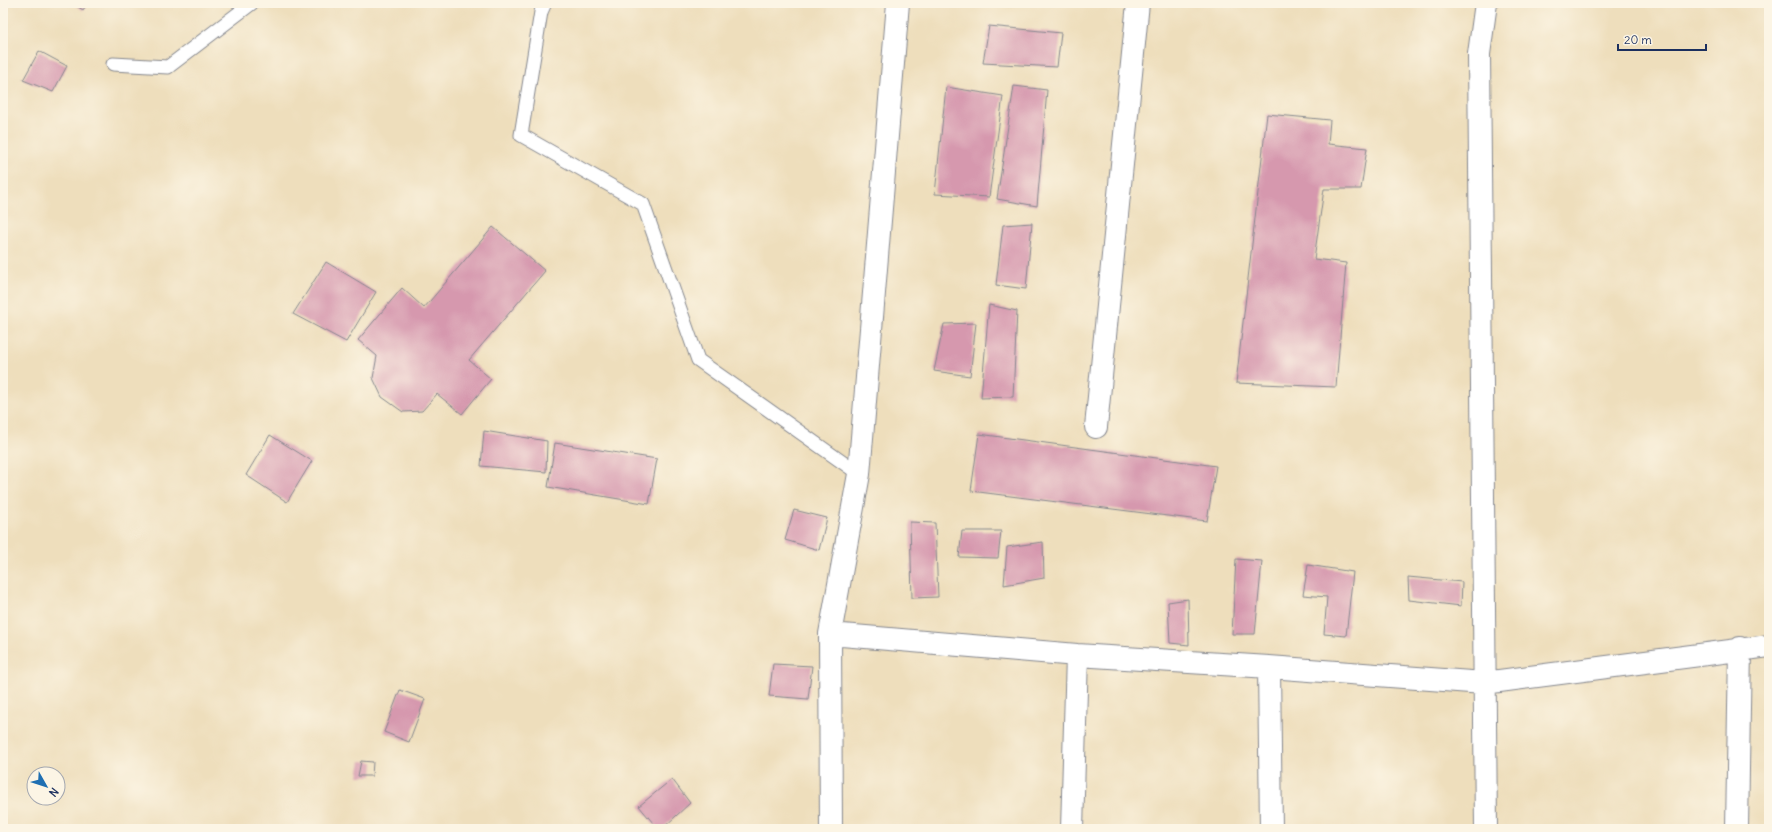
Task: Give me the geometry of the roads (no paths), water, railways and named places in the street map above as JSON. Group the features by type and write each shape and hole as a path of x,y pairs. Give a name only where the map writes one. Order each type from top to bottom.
{"street":[{"path":"831,829 830,634 859,474 898,3"},
{"path":"1096,427 1138,3"},
{"path":"1486,3 1479,54 1486,829"},
{"path":"830,634 1077,655 1269,667 1484,683 1740,648 1769,646"},
{"path":"1737,829 1740,648"},
{"path":"1072,829 1077,655"},
{"path":"1269,667 1271,829"}],"lane":[{"path":"113,64 168,68 252,3"},
{"path":"545,3 541,12 521,135 643,204 698,360 859,474"}]}
